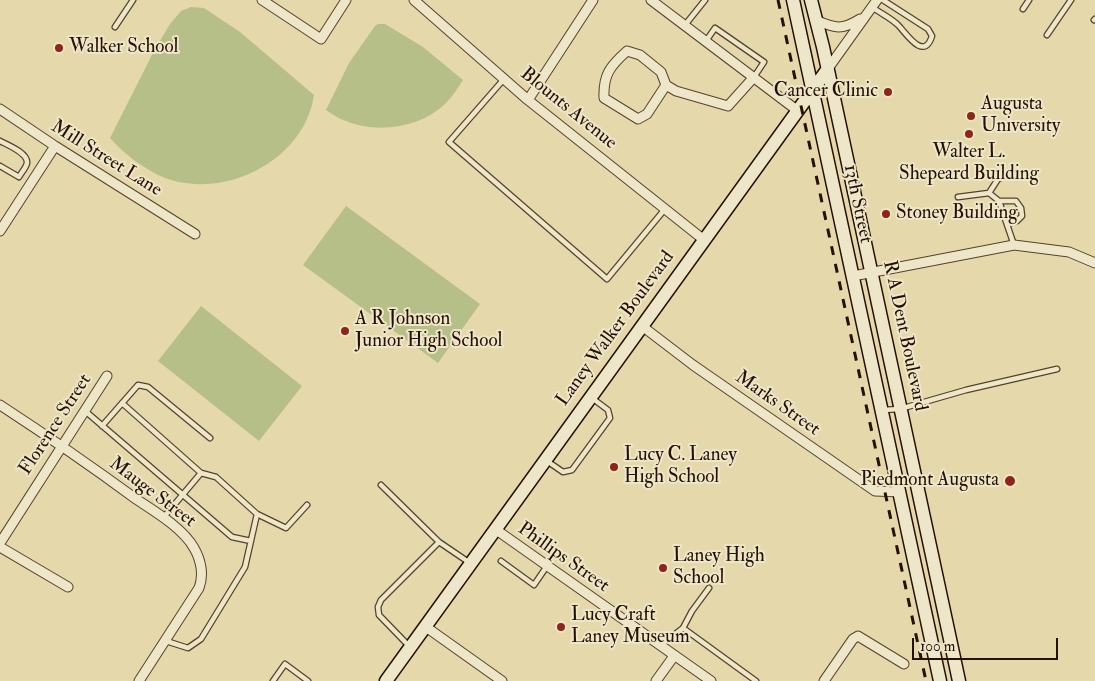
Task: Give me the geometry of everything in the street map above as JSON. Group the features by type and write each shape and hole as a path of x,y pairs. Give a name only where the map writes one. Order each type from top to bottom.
{"main road":[{"name":"13th Street","path":"793,0 940,681"},
{"name":"R A Dent Boulevard","path":"811,0 959,681"},
{"name":"Laney Walker Boulevard","path":"386,681 827,70"}],"street":[{"path":"262,0 321,39 346,0"},
{"name":"Blounts Avenue","path":"414,0 528,100 704,240"},
{"path":"528,100 593,0"},
{"path":"651,0 798,111"},
{"name":"Laney Walker Boulevard","path":"827,70 874,3"},
{"path":"815,20 842,28 864,16"},
{"path":"666,85 647,114 638,119 604,98 603,83 614,63 627,51 640,56 662,72 666,85 676,91 728,106 754,77"},
{"name":"Mill Street Lane","path":"0,109 195,234"},
{"path":"0,231 55,146"},
{"path":"853,276 1014,245 1069,252 1095,263"},
{"name":"Marks Street","path":"642,326 692,365 875,491 900,492"},
{"name":"Florence Street","path":"0,543 107,376"},
{"path":"0,405 62,446"},
{"name":"Mauge Street","path":"62,446 184,535 194,547 200,561 202,579 196,594 139,681"},
{"name":"Phillips Street","path":"495,529 711,681"},
{"path":"0,547 68,587"},
{"path":"426,627 502,681"},
{"path":"824,681 853,639 858,636 904,664"},
{"path":"656,681 674,656"}],"lane":[{"path":"115,27 133,0"},
{"path":"685,25 704,0"},
{"path":"874,3 898,24 906,36 917,45 926,46 930,42 932,36 928,29 883,0"},
{"path":"1023,9 1029,0"},
{"path":"1047,35 1071,0"},
{"path":"898,24 905,15"},
{"path":"706,41 715,28 764,62 754,77"},
{"path":"504,79 449,142 607,279 665,208"},
{"path":"0,141 25,156 26,166 19,177"},
{"path":"0,166 30,185"},
{"path":"989,193 998,179 1010,174"},
{"path":"958,197 989,193 999,201 1014,245"},
{"path":"999,201 1016,201 1021,208 1022,216 1017,221 1008,224"},
{"path":"882,410 900,409 966,390 1057,369"},
{"path":"102,426 138,385 148,386 210,438"},
{"path":"545,460 563,472 572,470 610,418 608,410 591,397"},
{"path":"122,403 200,473 216,477 257,514 286,528 307,505"},
{"path":"84,410 232,537 251,541"},
{"path":"163,518 200,473"},
{"path":"381,485 439,542 471,563"},
{"path":"166,641 188,648 201,639 245,568 257,514"},
{"path":"411,647 379,615 378,607 381,600 439,542"},
{"path":"501,561 534,585 547,566"},
{"path":"660,646 683,628 692,611 709,588"},
{"path":"683,628 756,681"},
{"path":"273,681 284,664 308,681"}],"green space":[{"path":"191,7 204,8 240,32 314,95 309,115 299,133 287,148 254,172 235,179 215,183 191,184 165,178 135,161 110,138 155,49 170,24 181,11"},
{"path":"378,24 385,24 423,47 463,80 445,104 423,119 398,126 371,127 343,120 326,110 349,63"},
{"path":"346,206 480,304 438,363 303,265"},
{"path":"201,306 302,386 259,441 158,361"},
{"path":"534,533 542,539 536,547 528,541"}],"railway":[{"path":"778,0 926,681"}],"place":[{"name":"Walker School","path":"59,48"},
{"name":"Cancer Clinic","path":"888,92"},
{"name":"Augusta University","path":"971,116"},
{"name":"Walter L. Shepeard Building","path":"969,134"},
{"name":"Stoney Building","path":"886,214"},
{"name":"A R Johnson Junior High School","path":"345,331"},
{"name":"Lucy C. Laney High School","path":"614,467"},
{"name":"Piedmont Augusta","path":"1010,481"},
{"name":"Laney High School","path":"663,568"},
{"name":"Lucy Craft Laney Museum","path":"561,627"}]}
